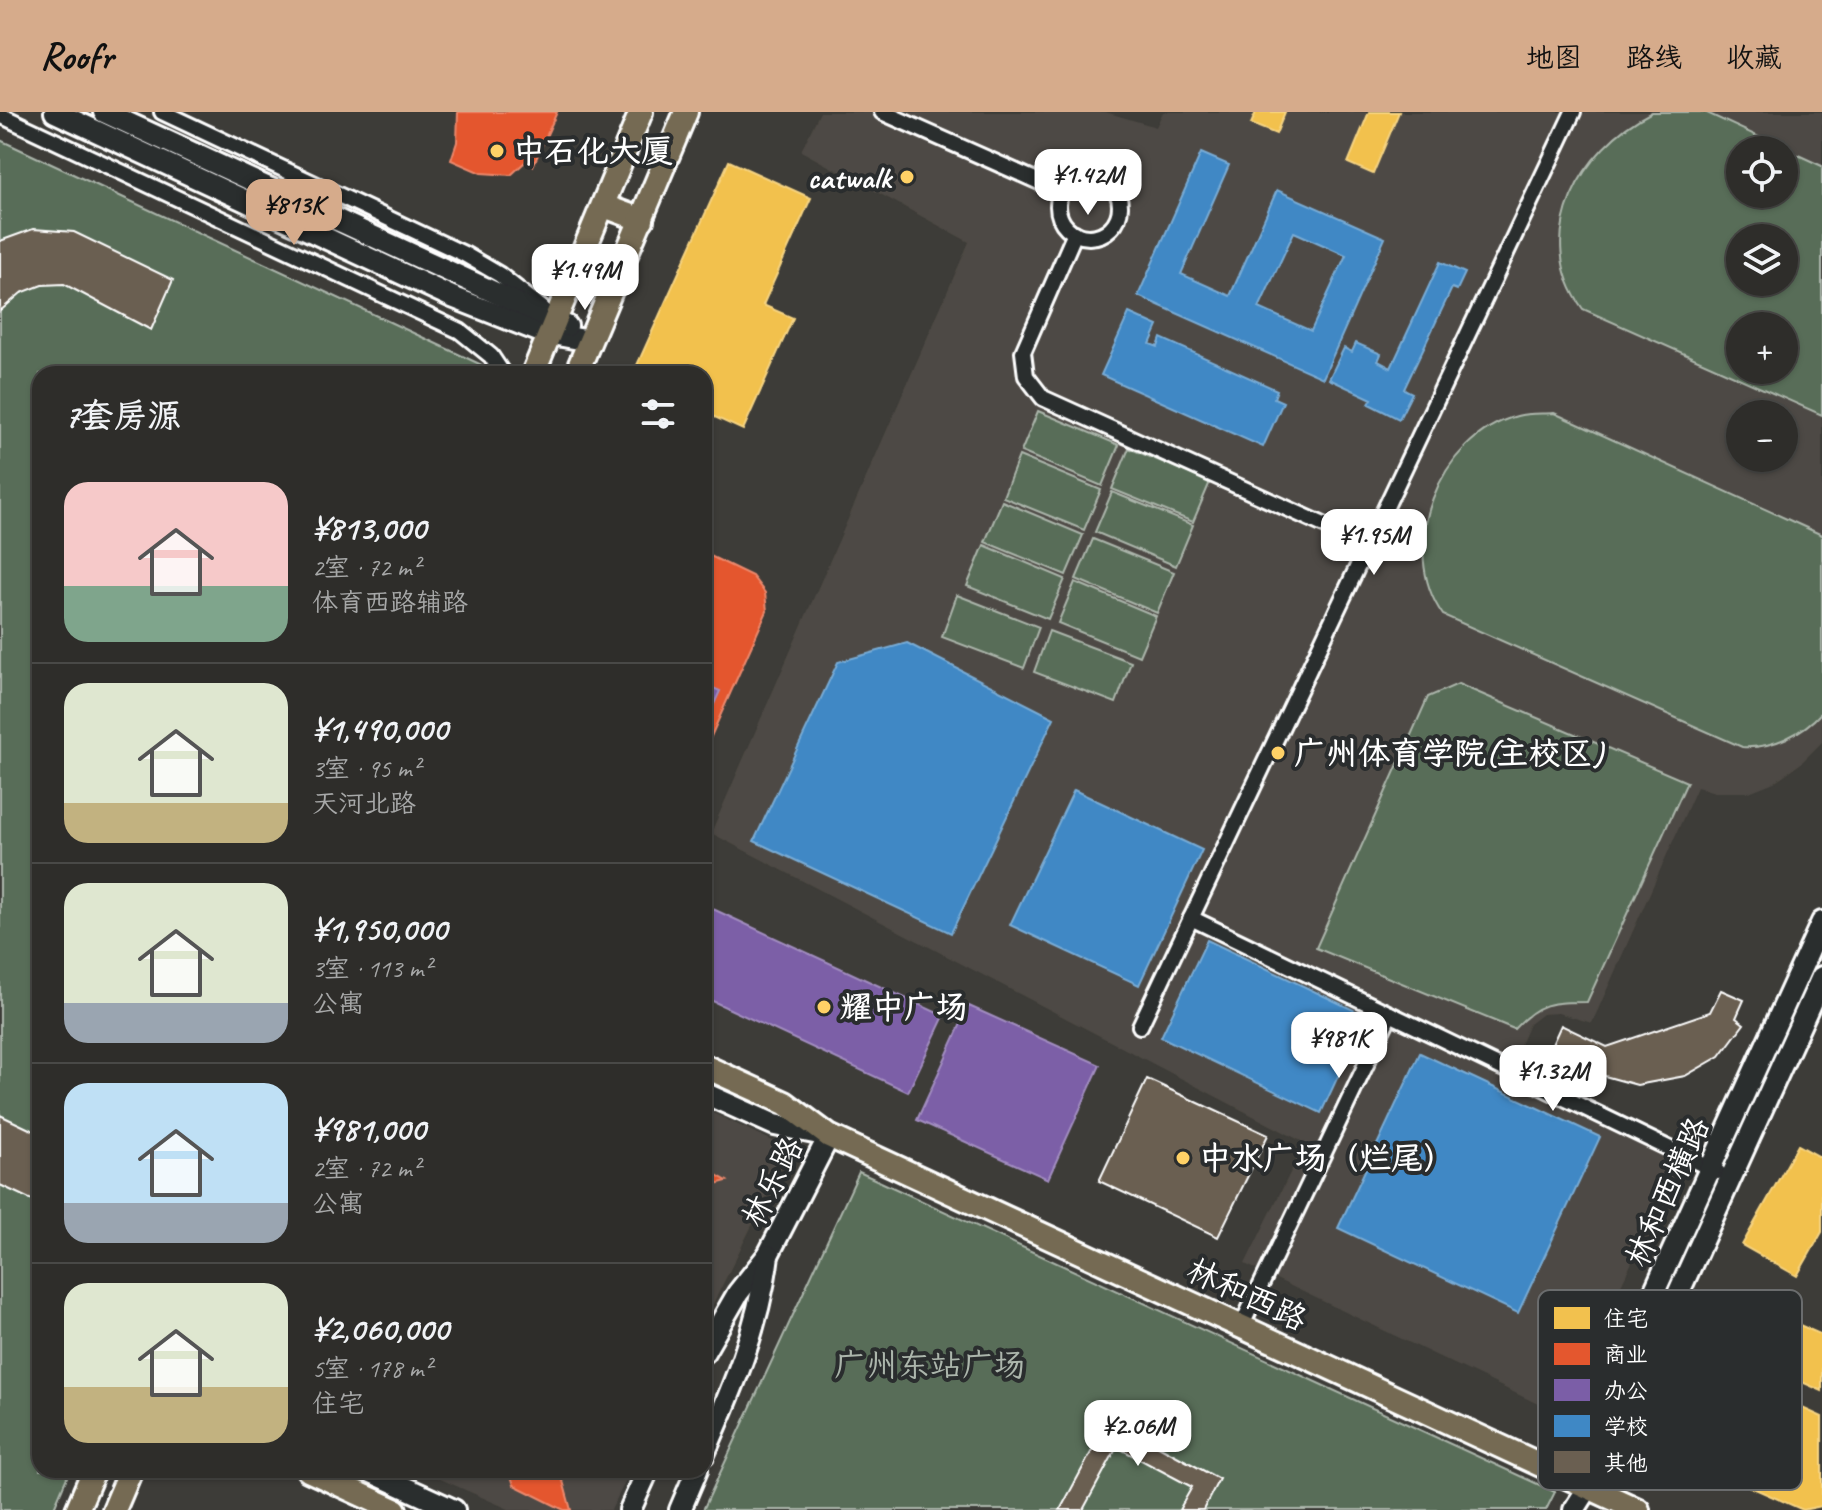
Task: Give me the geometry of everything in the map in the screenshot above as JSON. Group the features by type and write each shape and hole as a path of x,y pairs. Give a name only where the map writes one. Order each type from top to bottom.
{"main road":[{"path":"55,112 452,297 590,341"},
{"path":"104,112 437,268 553,327"},
{"path":"536,366 641,112"},
{"path":"579,366 686,112"},
{"path":"604,206 642,220"},
{"name":"林和西横路","path":"1656,1290 1822,922"},
{"name":"林和西横路","path":"1679,1290 1822,977"},
{"name":"林和西路","path":"712,1070 785,1103 829,1136 1538,1462"},
{"name":"林和西路","path":"712,1097 775,1125 829,1136"},
{"name":"林乐路","path":"712,1338 738,1293 768,1255 829,1136"},
{"name":"林乐路","path":"712,1435 748,1350 763,1294 768,1255"},
{"path":"77,1510 91,1478"},
{"path":"114,1510 128,1478"},
{"path":"325,1478 395,1510"},
{"path":"384,1478 454,1510"},
{"path":"630,1510 644,1478"},
{"path":"680,1510 694,1478"},
{"name":"林和西横路","path":"1574,1510 1587,1490"},
{"name":"林和西路","path":"1593,1490 1638,1510"}],"street":[{"path":"882,112 1062,192"},
{"path":"1140,1026 1573,112"},
{"path":"169,113 464,254 500,275 553,327"},
{"path":"0,115 460,331 491,356 498,366"},
{"path":"1090,175 1110,183 1119,202 1119,212 1108,230 1090,237 1075,233 1060,216 1062,192 1070,181 1090,175"},
{"path":"1075,233 1023,352 1026,376 1043,398 1368,545"},
{"path":"1191,918 1731,1178"},
{"path":"1241,1327 1390,1014"}],"shaded area":[{"name":"广州体育学院(主校区)","path":"820,112 1105,112 1156,127 1163,112 1822,112 1822,742 1800,764 1774,782 1749,792 1715,792 1697,787 1592,1023 1558,1013 1542,1014 1529,1024 1509,1070 1683,1156 1619,1290 1538,1290 1538,1404 1245,1264 1305,1143 712,834 969,242 801,151"},
{"path":"712,1113 790,1149 712,1306"},
{"path":"438,1478 627,1478 611,1510 511,1510"}],"green space":[{"path":"1652,112 1705,112 1757,136 1726,136 1726,208 1798,208 1798,155 1822,166 1822,415 1798,404 1798,400 1788,400 1752,384 1798,384 1798,312 1726,312 1726,372 1583,309 1568,281 1561,252 1563,224 1571,197 1585,171 1626,128"},
{"path":"0,140 484,366 32,366 32,1478 67,1478 53,1510 0,1510"},
{"path":"1038,411 1119,445 1102,486 1021,452"},
{"path":"1554,413 1822,535 1822,712 1814,720 1775,743 1742,747 1443,615 1429,588 1424,559 1425,529 1433,499 1446,471 1466,447 1489,428 1517,416"},
{"path":"1129,448 1210,482 1193,522 1112,489"},
{"path":"1019,456 1101,490 1084,530 1003,497"},
{"path":"1112,492 1193,525 1176,566 1095,532"},
{"path":"1002,501 1083,535 1066,575 985,542"},
{"path":"1093,539 1174,572 1157,613 1076,579"},
{"path":"984,545 1065,579 1048,619 967,586"},
{"path":"1075,582 1156,616 1139,656 1058,623"},
{"path":"957,595 1039,627 1024,668 942,637"},
{"path":"1049,631 1131,662 1116,703 1034,672"},
{"path":"1458,684 1687,782 1587,1002 1546,1005 1531,1013 1514,1029 1316,948 1428,697"},
{"name":"广州东站广场","path":"859,1172 1538,1484 1538,1490 1555,1492 1546,1510 703,1510"}],"building: 住宅":[{"path":"1256,112 1285,112 1276,134 1251,124"},
{"path":"1369,112 1399,112 1373,174 1348,163"},
{"path":"729,161 811,198 763,305 793,318 743,430 712,416 712,366 637,366"},
{"path":"1798,1145 1822,1158 1822,1232 1797,1276 1742,1245"},
{"path":"1802,1326 1822,1335 1822,1391 1802,1382"},
{"path":"1802,1408 1822,1417 1822,1506 1803,1510 1758,1490 1802,1490"}],"building: 商业":[{"name":"中石化大厦","path":"458,112 557,112 533,166 525,162 511,175 481,173 451,160 457,142"},
{"path":"712,557 752,576 765,593 767,611 712,734"},
{"path":"712,1173 727,1181 712,1185"},
{"path":"512,1478 562,1478 571,1510 564,1510 514,1485"}],"building: 办公":[{"path":"712,688 720,691 712,708"},
{"name":"耀中广场","path":"712,911 944,1016 908,1092 712,1001"},
{"path":"969,1006 1100,1065 1048,1179 917,1120"}],"building: 学校":[{"path":"1201,153 1229,165 1181,274 1230,296 1277,190 1385,238 1323,378 1138,296","holes":["1294,232 1346,255 1311,331 1259,308"]},
{"path":"1440,262 1465,273 1457,290 1452,288 1404,389 1412,393 1399,419 1369,404 1372,399 1329,379 1344,348 1352,352 1356,343 1381,354 1378,361 1391,368"},
{"path":"1129,313 1158,326 1150,344 1158,347 1161,338 1277,390 1274,398 1283,402 1263,447 1101,375"},
{"path":"907,643 1054,718 951,933 754,841 838,662"},
{"path":"1074,790 1202,850 1139,985 1010,925"},
{"path":"1207,940 1366,1016 1321,1113 1161,1037"},
{"path":"1420,1053 1600,1137 1518,1313 1338,1228"}],"building: 其他":[{"path":"33,229 74,232 173,280 151,330 64,284 42,285 21,293 0,311 0,241"},
{"path":"1721,990 1744,1000 1736,1018 1744,1024 1720,1056 1685,1076 1637,1085 1601,1075 1550,1049 1561,1025 1607,1047 1710,1012"},
{"name":"中水广场（烂尾）","path":"1147,1079 1268,1135 1218,1237 1099,1181"},
{"path":"0,1115 32,1130 32,1200 0,1185"},
{"path":"1109,1419 1219,1479 1203,1510 1179,1510 1192,1487 1117,1447 1083,1510 1060,1510"}],"place":[{"name":"中石化大厦","path":"497,151"},
{"name":"catwalk","path":"907,177"},
{"name":"广州体育学院(主校区)","path":"1278,753"},
{"name":"耀中广场","path":"824,1007"},
{"name":"中水广场（烂尾）","path":"1183,1158"}]}
